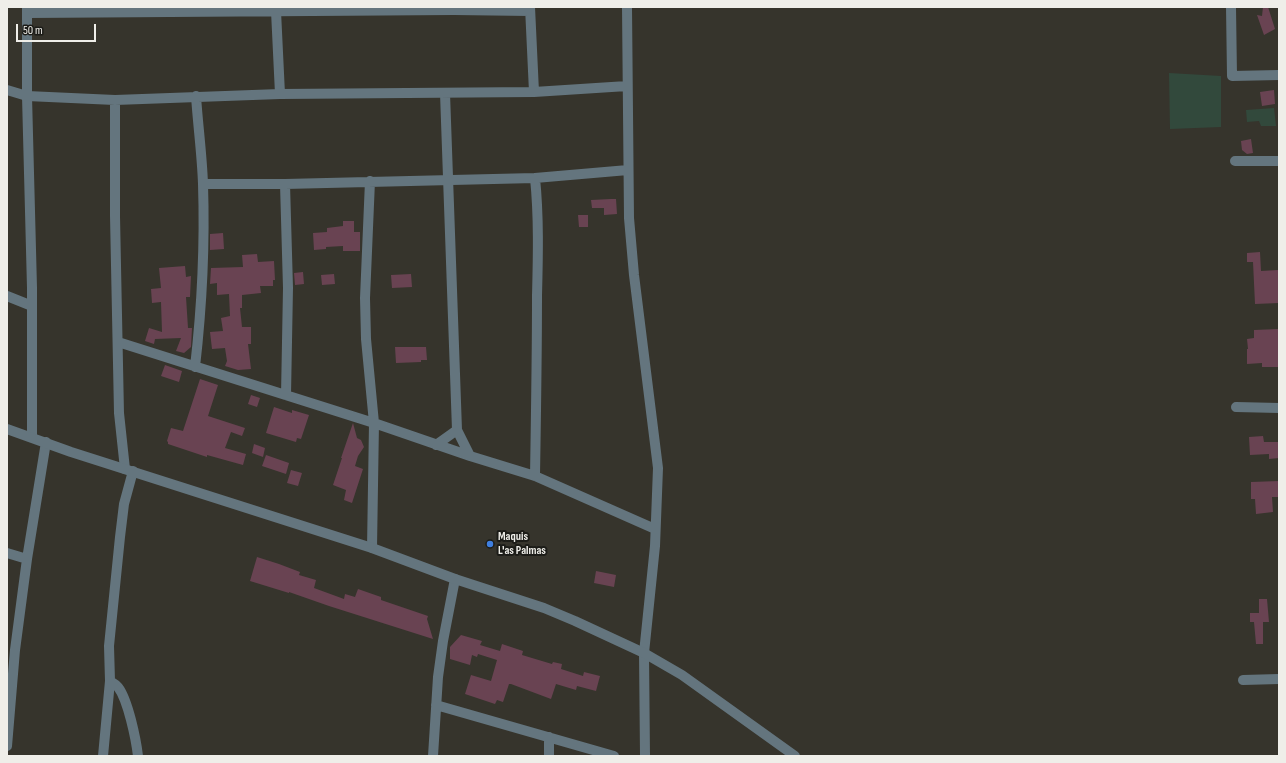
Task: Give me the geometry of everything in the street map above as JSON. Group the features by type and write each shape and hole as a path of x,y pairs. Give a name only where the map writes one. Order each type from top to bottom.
{"street":[{"path":"627,7 629,218 633,268 658,468 655,546 644,653 645,756"},
{"path":"1231,7 1232,76 1279,75"},
{"path":"32,437 32,306 27,96 28,10 195,9 276,11 453,8 530,9 534,92"},
{"path":"276,11 280,94"},
{"path":"7,90 27,96 115,100 280,94 534,92 627,86"},
{"path":"445,93 449,180 452,325 457,430 470,456"},
{"path":"195,367 200,324 203,256 203,184 196,96"},
{"path":"103,756 110,682 109,646 119,545 129,470 119,413 115,216 115,100"},
{"path":"1235,161 1279,162"},
{"path":"203,184 285,184 535,178 628,170"},
{"path":"535,178 538,208 538,366 535,476"},
{"path":"370,181 365,298 366,339 374,423 372,548"},
{"path":"285,184 288,288 286,395"},
{"path":"7,296 32,306"},
{"path":"118,342 374,423 436,445 535,476 655,529"},
{"path":"1236,407 1279,408"},
{"path":"7,429 372,548 455,580 544,608 644,653 682,676 795,756"},
{"path":"436,445 457,430"},
{"path":"7,746 11,648 46,442"},
{"path":"7,553 27,559"},
{"path":"432,756 438,677 443,641 455,580"},
{"path":"1243,680 1279,679"},
{"path":"110,682 117,686 123,698 135,737 138,756"},
{"path":"436,705 614,756"},
{"path":"549,737 549,756"}],"green space":[{"path":"1169,73 1221,76 1221,127 1170,129"},
{"path":"1274,108 1276,126 1261,126 1259,121 1247,122 1246,110"}],"building":[{"path":"1263,7 1268,7 1275,29 1264,35 1257,15 1262,16"},
{"path":"1274,90 1275,104 1262,106 1260,92"},
{"path":"1251,139 1253,153 1247,154 1242,150 1241,141"},
{"path":"616,199 617,214 604,215 604,208 592,208 591,200"},
{"path":"578,215 588,215 588,227 579,227"},
{"path":"343,221 354,221 354,232 360,232 360,251 343,251 343,246 326,247 326,249 314,250 313,233 327,232 327,228 343,226"},
{"path":"223,233 224,249 210,250 210,234"},
{"path":"1260,252 1261,271 1278,270 1279,303 1255,304 1253,262 1247,262 1247,253"},
{"path":"257,254 258,262 274,261 275,280 273,280 273,286 260,286 261,293 242,295 242,308 240,308 242,327 251,327 251,344 248,344 251,369 238,370 225,366 227,361 225,348 212,349 210,332 223,331 221,318 230,316 229,294 217,295 217,283 210,284 211,268 243,267 242,255"},
{"path":"185,266 186,277 191,276 190,297 186,297 188,328 192,328 191,347 184,353 176,351 181,338 155,339 154,344 145,341 149,328 162,332 161,302 152,303 151,289 161,288 159,268"},
{"path":"303,272 304,284 295,285 294,273"},
{"path":"334,274 335,284 322,285 321,275"},
{"path":"411,274 412,287 392,288 391,275"},
{"path":"1279,329 1279,367 1262,367 1262,363 1247,364 1247,339 1254,338 1254,330"},
{"path":"395,347 426,347 427,360 421,360 421,362 396,363"},
{"path":"165,365 182,371 179,382 161,376"},
{"path":"200,379 218,385 208,416 245,428 242,436 231,432 225,448 246,454 243,465 207,455 207,457 168,444 167,441 171,428 183,431"},
{"path":"251,395 260,398 257,407 248,404"},
{"path":"274,407 292,413 292,410 309,415 301,439 297,438 296,442 266,433"},
{"path":"353,423 357,438 361,440 364,447 358,456 355,466 363,469 352,503 344,500 346,490 333,485"},
{"path":"1263,436 1264,442 1279,442 1279,458 1269,459 1269,454 1250,455 1249,437"},
{"path":"254,444 265,448 263,457 252,453"},
{"path":"266,455 289,463 286,474 262,466"},
{"path":"291,470 302,473 298,486 287,483"},
{"path":"1279,481 1279,497 1272,497 1273,512 1256,514 1255,499 1251,499 1251,482"},
{"path":"257,557 300,572 299,575 316,580 314,588 344,599 345,594 355,597 358,589 381,597 381,600 428,616 427,619 433,639 289,592 250,581"},
{"path":"596,571 616,575 614,587 594,583"},
{"path":"1259,599 1267,599 1269,622 1263,622 1263,644 1256,644 1254,622 1250,622 1250,613 1259,613"},
{"path":"461,635 482,641 480,645 500,651 502,644 523,651 522,655 552,664 553,662 562,664 561,669 583,676 584,672 600,676 596,691 577,686 576,690 556,684 551,699 509,684 503,702 497,700 495,704 465,694 471,675 491,681 497,660 478,654 477,657 472,655 470,665 450,659 450,647"}],"place":[{"name":"Maquis L'as Palmas","path":"490,544"}]}
